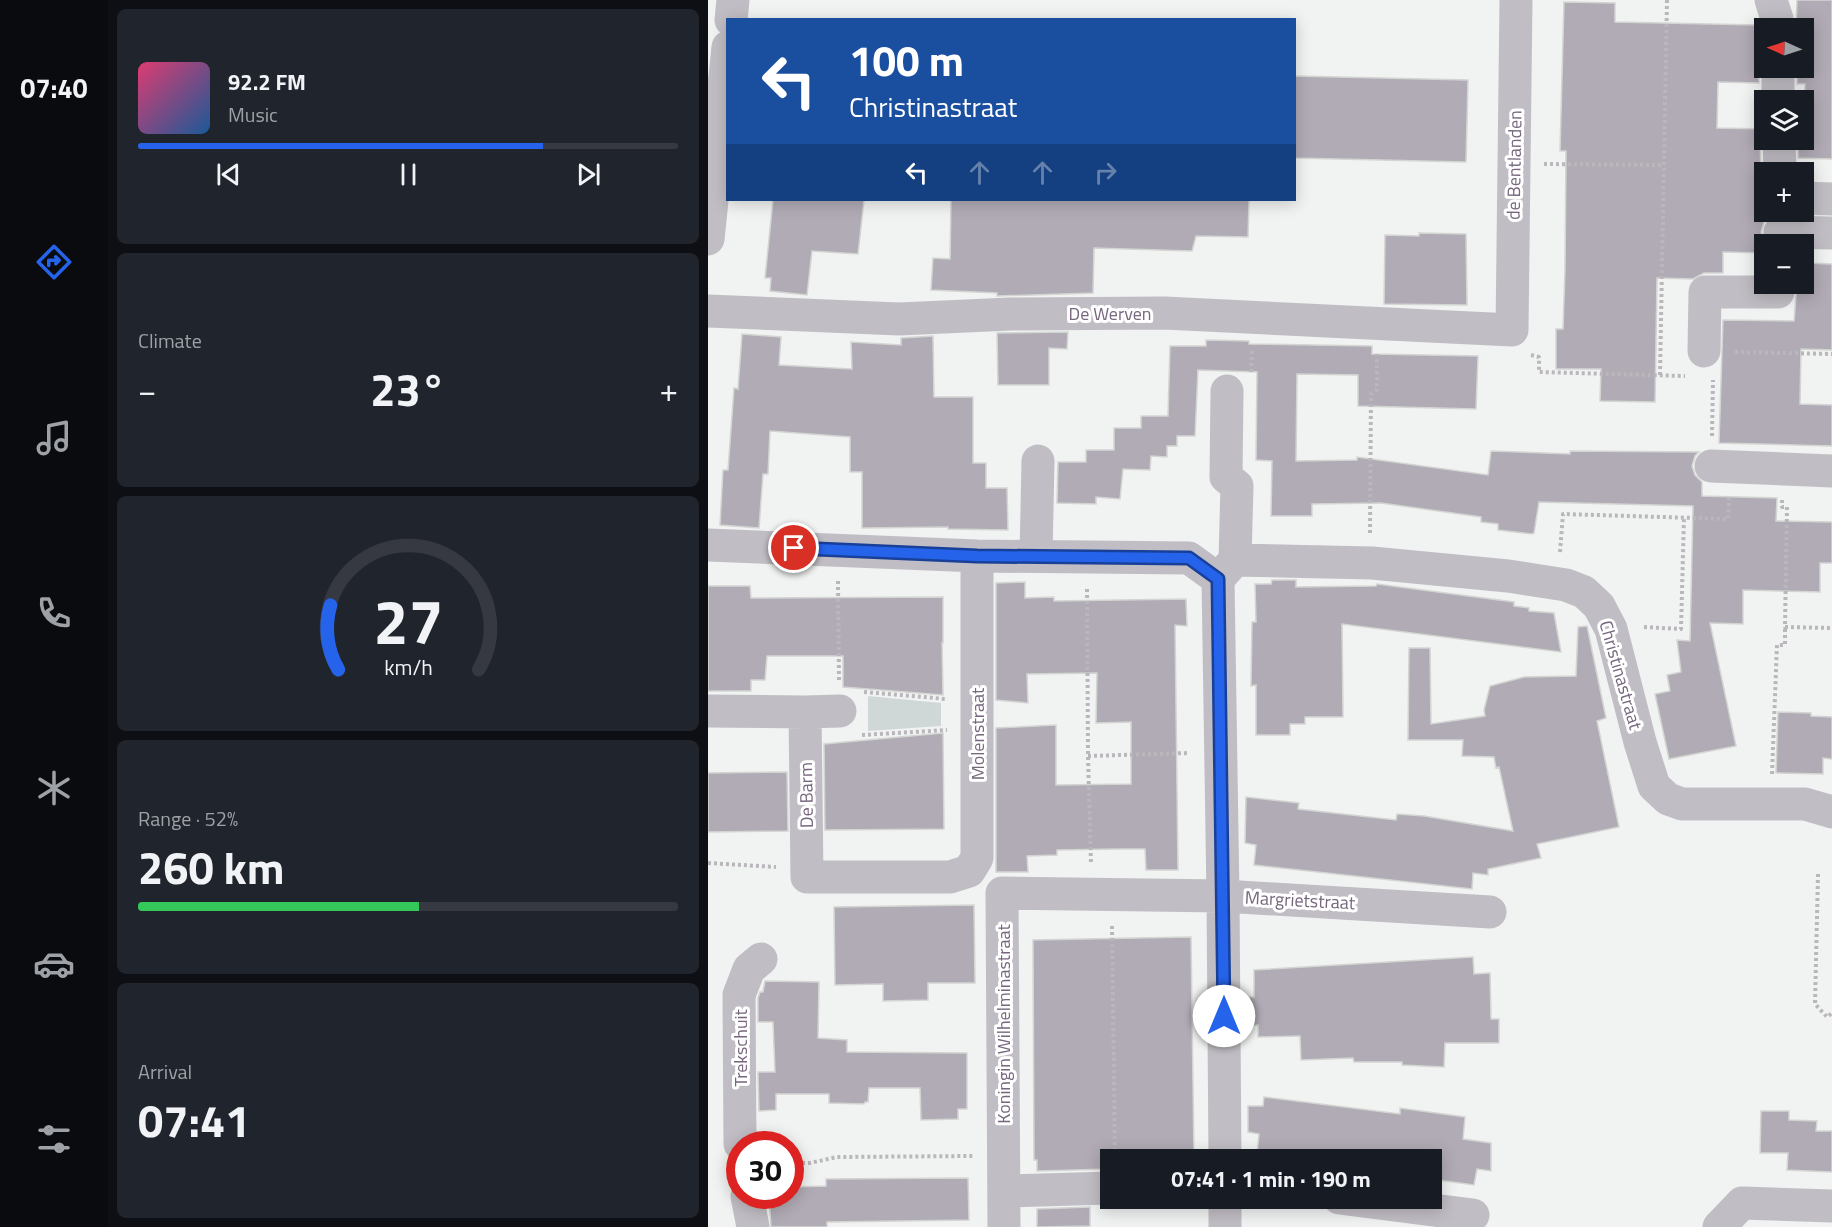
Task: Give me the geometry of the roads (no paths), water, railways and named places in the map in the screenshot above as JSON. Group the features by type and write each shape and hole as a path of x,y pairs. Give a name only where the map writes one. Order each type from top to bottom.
{"street":[{"path":"731,18 733,0"},
{"name":"de Bentlanden","path":"1512,330 1516,0"},
{"path":"1771,0 1777,18"},
{"path":"708,239 726,66"},
{"path":"1814,198 1832,199"},
{"path":"1780,229 1832,233"},
{"path":"1698,364 1705,292 1754,292"},
{"name":"De Werven","path":"708,311 899,319 1011,314 1154,313 1512,330"},
{"path":"1224,1149 1221,753 1226,569 1238,486 1226,477 1227,391"},
{"path":"1036,556 1038,462"},
{"path":"1721,467 1832,471"},
{"path":"708,545 977,556 1189,558 1226,569"},
{"name":"Molenstraat","path":"969,871 977,858 977,556"},
{"name":"Christinastraat","path":"1226,569 1369,563 1508,576 1558,584 1584,592 1599,606 1609,625 1654,786 1668,800 1682,804 1805,804 1832,812"},
{"path":"708,711 805,712 839,700"},
{"name":"De Barm","path":"805,712 807,877 950,877 969,871"},
{"path":"969,871 1002,893"},
{"name":"Margrietstraat","path":"1002,893 1223,896 1490,912"},
{"name":"Koningin Wilhelminastraat","path":"1002,893 1004,1227"},
{"name":"Trekschuit","path":"740,1131 739,995 749,969 761,958"},
{"path":"1004,1191 1100,1188"},
{"path":"1719,1227 1742,1203 1832,1206"},
{"path":"750,1209 753,1227"},
{"path":"1225,1209 1225,1227"},
{"path":"1426,1209 1473,1215"}]}
